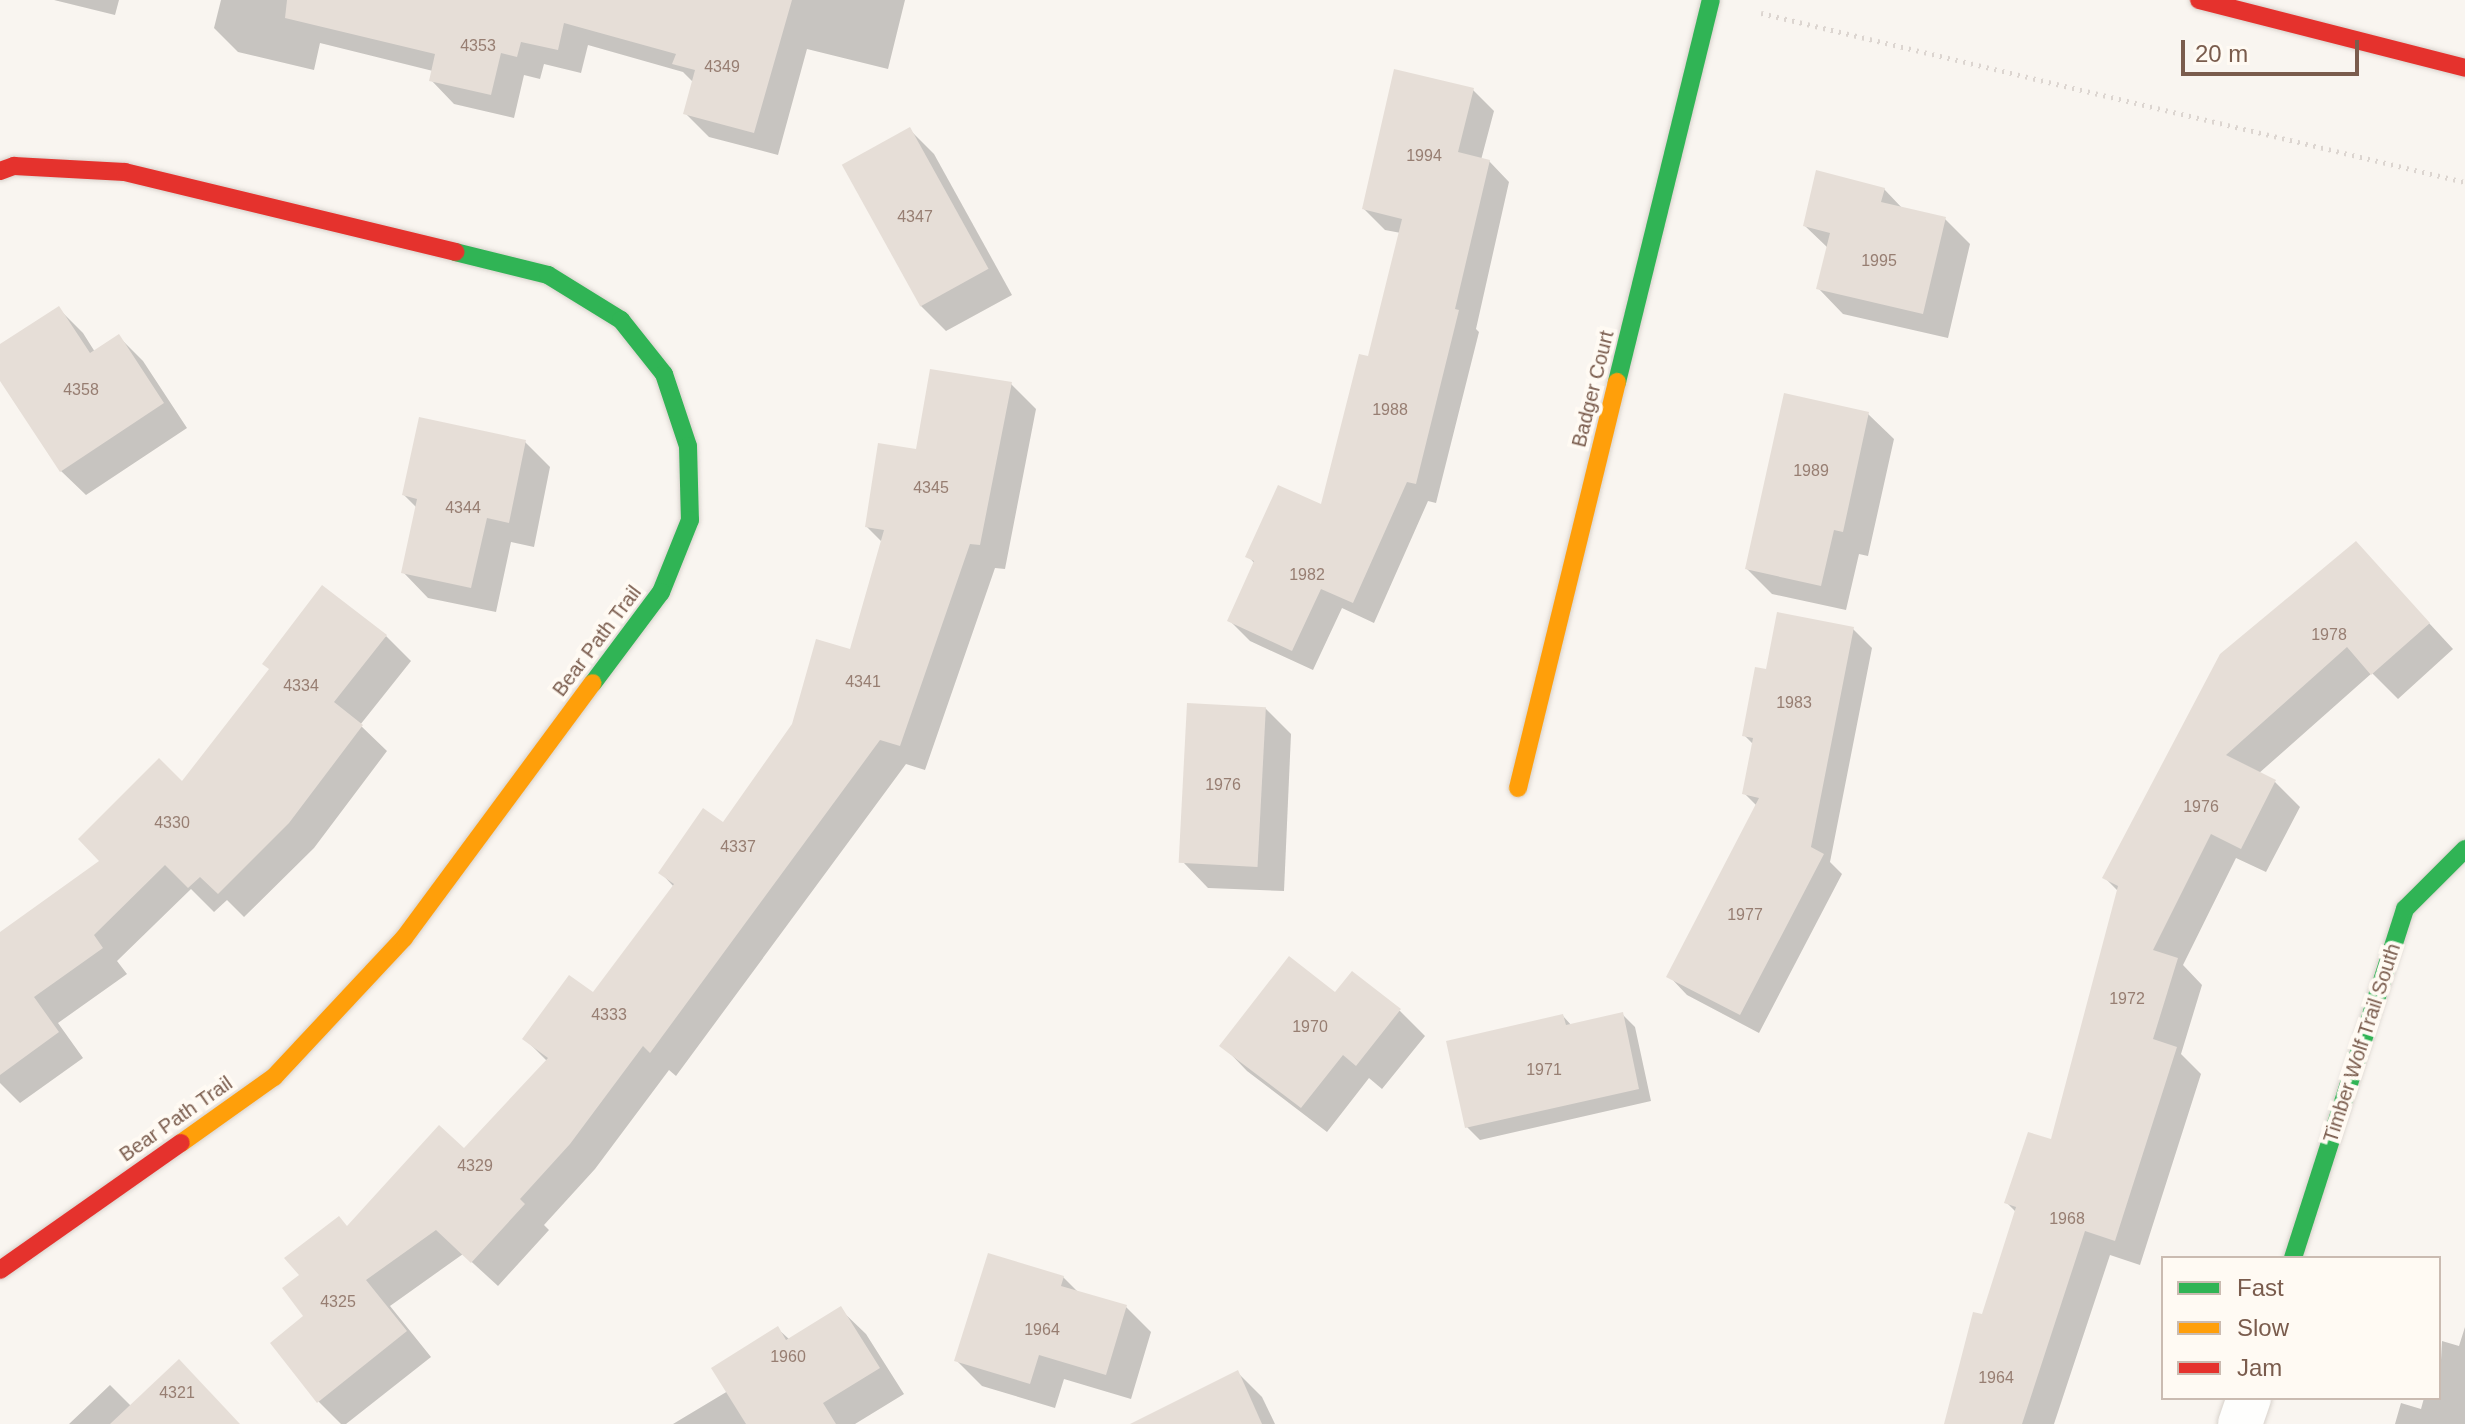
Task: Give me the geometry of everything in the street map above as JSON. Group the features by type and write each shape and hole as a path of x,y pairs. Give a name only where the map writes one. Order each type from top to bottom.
{"street":[{"name":"Badger Court","path":"1518,788 1710,0"},
{"path":"2199,0 2465,68"},
{"name":"Bear Path Trail","path":"0,171 14,166 125,172 548,275 621,320 664,374 688,446 690,520 661,592 404,938 274,1077 0,1270"},
{"name":"Timber Wolf Trail South","path":"2294,1256 2405,909 2465,849"},
{"path":"2240,1424 2248,1400"}],"path":[{"path":"1710,0 2465,182"}],"building":[{"path":"287,0 792,0 754,133 683,114 695,70 672,64 676,54 564,23 558,50 521,42 517,57 501,53 491,95 429,81 435,54 285,18"},
{"path":"1394,69 1474,88 1458,152 1490,160 1455,309 1459,310 1416,484 1407,482 1353,603 1321,589 1292,651 1227,621 1254,561 1245,557 1278,485 1321,504 1359,354 1368,356 1402,219 1362,209"},
{"path":"910,127 989,269 920,307 842,165"},
{"path":"1816,170 1885,188 1881,202 1946,217 1923,314 1816,289 1830,233 1803,226"},
{"path":"59,306 90,353 119,334 164,403 60,472 0,381 0,344"},
{"path":"930,369 1012,382 980,545 970,544 900,746 880,740 650,1053 643,1046 570,1144 520,1199 525,1204 471,1263 436,1230 366,1280 407,1331 317,1403 270,1343 303,1316 282,1288 299,1275 284,1258 339,1216 347,1226 439,1125 464,1148 548,1058 522,1039 569,975 593,992 674,884 658,873 703,808 723,822 792,724 816,639 850,649 884,530 865,527 878,443 916,449"},
{"path":"1784,393 1869,412 1843,532 1834,530 1821,586 1745,569"},
{"path":"419,417 526,440 509,523 487,518 471,588 401,573 417,499 402,495"},
{"path":"2356,541 2430,623 2371,675 2347,647 2226,755 2276,780 2241,849 2211,834 2153,950 2178,958 2153,1039 2177,1047 2115,1241 2085,1231 2022,1424 1944,1424 1973,1312 1982,1314 2016,1207 2004,1203 2028,1132 2051,1139 2118,886 2102,878 2220,654"},
{"path":"322,585 387,635 334,702 363,725 289,823 218,894 200,877 188,888 165,865 94,935 103,948 34,997 59,1032 0,1075 0,932 99,861 78,839 159,758 182,781 269,669 262,664"},
{"path":"1777,612 1854,627 1811,847 1824,854 1740,1015 1666,977 1759,798 1742,794 1753,738 1742,736 1755,667 1766,669"},
{"path":"1187,703 1266,707 1258,867 1179,863"},
{"path":"1289,956 1335,992 1352,971 1401,1009 1356,1066 1343,1055 1301,1108 1219,1046"},
{"path":"1623,1012 1639,1089 1465,1128 1446,1041 1563,1014 1566,1025"},
{"path":"988,1253 1064,1276 1061,1286 1127,1305 1106,1375 1039,1355 1030,1384 954,1361"},
{"path":"841,1306 880,1368 823,1403 836,1424 746,1424 711,1368 778,1326 786,1340"},
{"path":"179,1359 240,1424 110,1424"},
{"path":"1238,1370 1262,1424 1130,1424"}],"traffic: fast":[{"path":"1617,382 1711,0"},
{"path":"455,252 548,275 621,320 664,374 688,446 690,520 661,592 593,683"},
{"path":"2294,1256 2405,909 2465,849"}],"traffic: slow":[{"path":"1518,788 1617,382"},
{"path":"181,1143 274,1077 404,938 593,683"}],"traffic: jam":[{"path":"2199,0 2465,68"},
{"path":"0,171 14,166 125,172 455,252"},
{"path":"0,1270 181,1143"}]}
